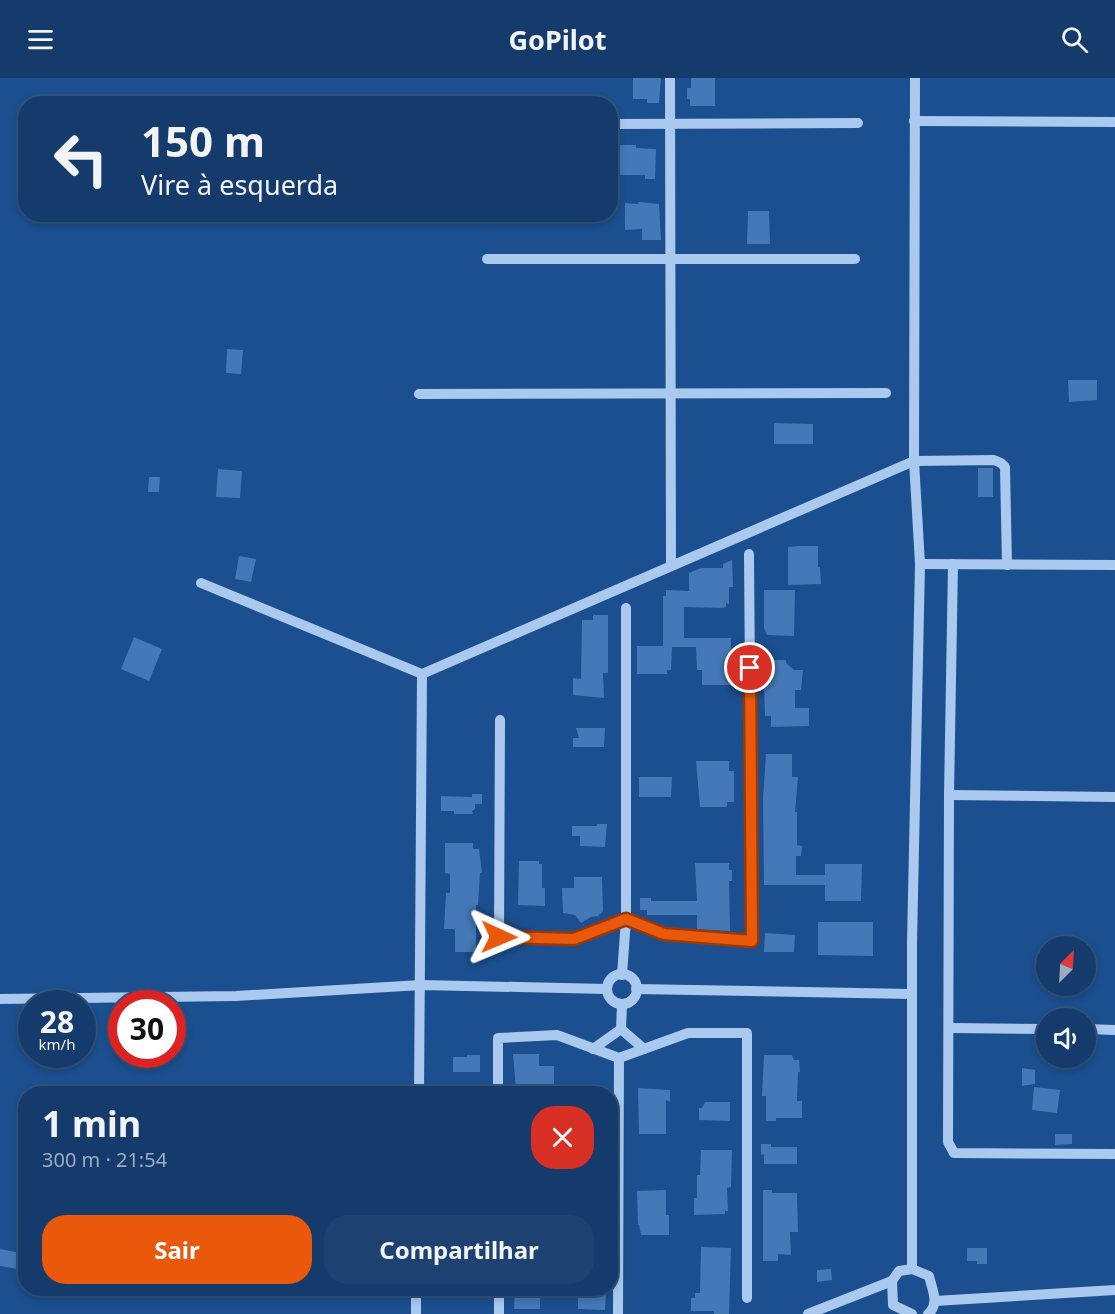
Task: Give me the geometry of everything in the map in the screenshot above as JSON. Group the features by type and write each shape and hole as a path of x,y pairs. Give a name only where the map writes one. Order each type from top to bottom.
{"street":[{"path":"670,78 671,566"},
{"path":"912,1269 912,994 920,564 914,461 915,78"},
{"path":"914,121 1115,122"},
{"path":"618,124 858,123"},
{"path":"487,259 855,259"},
{"path":"419,394 886,393"},
{"path":"201,583 422,674 914,461 994,460 1005,467 1007,565"},
{"path":"500,720 499,937 574,939 626,919 664,934 752,941 749,554"},
{"path":"920,564 1115,566"},
{"path":"952,564 948,1142 954,1153 1115,1154"},
{"path":"622,975 626,919 626,608"},
{"path":"419,1086 422,674"},
{"path":"949,795 1115,797"},
{"path":"622,975 629,976 636,989 634,997 629,1002 621,1004 614,1002 608,996 607,989 609,981 614,976 622,975"},
{"path":"0,999 236,996 420,985 607,989"},
{"path":"636,989 912,994"},
{"path":"621,1004 621,1029 644,1049"},
{"path":"950,1028 1036,1029"},
{"path":"593,1049 621,1029"},
{"path":"1096,1029 1115,1030"},
{"path":"498,1086 498,1038 557,1035 619,1058 688,1033 747,1033 747,1298"},
{"path":"618,1314 619,1058"},
{"path":"808,1314 892,1281 899,1271 912,1269 929,1276 935,1301 928,1314"},
{"path":"892,1281 894,1310 912,1314"},
{"path":"935,1301 1115,1290"},
{"path":"416,1296 416,1314"},
{"path":"499,1296 499,1314"}],"building":[{"path":"633,78 661,78 659,103 647,103 647,99 633,99"},
{"path":"691,78 715,78 715,106 690,106 690,99 687,99 687,88 691,88"},
{"path":"619,145 636,145 636,148 656,149 655,179 645,179 645,175 619,175"},
{"path":"638,202 659,204 661,240 642,240 642,229 625,230 625,203 638,204"},
{"path":"748,211 769,211 770,244 747,244"},
{"path":"227,349 243,350 241,374 226,373"},
{"path":"1068,380 1097,380 1097,400 1069,402"},
{"path":"774,423 813,424 813,444 774,444"},
{"path":"978,468 993,468 993,497 978,497"},
{"path":"218,469 242,471 240,498 216,497"},
{"path":"149,477 160,477 159,492 148,492"},
{"path":"818,546 821,584 788,585 788,547"},
{"path":"239,556 256,559 251,582 235,579"},
{"path":"732,560 733,587 729,587 729,604 726,603 726,607 684,607 684,638 731,638 730,685 702,685 702,670 697,670 696,647 672,647 671,670 667,670 667,674 637,674 637,646 663,646 663,596 666,596 666,590 689,591 689,573 701,568 723,568 723,564"},
{"path":"764,590 795,590 794,636 767,635 764,628"},
{"path":"593,615 608,615 608,673 603,673 604,698 573,695 573,678 581,679 582,620 593,620"},
{"path":"134,637 162,649 149,681 121,669"},
{"path":"767,660 786,660 786,663 794,670 803,670 801,690 795,690 795,708 809,708 809,726 771,727 771,716 765,716 764,683 768,683"},
{"path":"576,728 605,728 604,747 573,747 573,738 579,738"},
{"path":"766,754 792,754 792,777 798,777 795,812 797,812 797,845 802,846 801,856 796,856 796,875 825,875 825,864 862,864 861,901 825,901 825,885 764,885 763,799"},
{"path":"696,761 729,761 729,771 734,771 734,802 727,802 727,807 700,807"},
{"path":"639,777 672,777 671,797 639,797"},
{"path":"472,794 482,794 482,804 475,804 473,814 441,811 441,796 472,797"},
{"path":"597,824 607,824 605,847 580,846 580,836 572,836 572,826 597,826"},
{"path":"445,843 473,843 473,849 479,849 482,873 480,873 478,905 476,905 476,952 455,952 455,929 444,929 446,893 450,893 450,874 445,873"},
{"path":"519,861 539,861 539,864 542,864 545,906 518,905"},
{"path":"695,863 729,863 729,870 732,870 732,881 729,881 730,931 697,929 697,915 647,915 647,910 640,910 640,898 651,898 651,901 697,901"},
{"path":"574,877 602,877 603,911 598,916 581,923 575,915 563,913 562,888 574,888"},
{"path":"818,922 873,922 873,956 818,955"},
{"path":"765,933 795,935 794,952 764,952"},
{"path":"513,1054 539,1054 539,1066 554,1066 554,1086 516,1086"},
{"path":"467,1055 480,1055 480,1072 453,1072 453,1057 467,1057"},
{"path":"764,1055 792,1055 794,1060 799,1060 797,1101 802,1101 802,1118 776,1118 776,1121 766,1121 766,1096 762,1096"},
{"path":"1022,1068 1035,1070 1035,1084 1022,1086"},
{"path":"1034,1087 1060,1090 1057,1113 1032,1110"},
{"path":"638,1088 670,1090 670,1102 666,1100 666,1134 639,1134"},
{"path":"705,1102 730,1102 730,1121 699,1120 699,1108 702,1108"},
{"path":"1055,1134 1072,1134 1072,1144 1055,1145"},
{"path":"761,1144 771,1144 771,1147 797,1147 797,1164 764,1164"},
{"path":"701,1150 732,1150 731,1187 727,1188 728,1211 725,1211 725,1214 694,1215 694,1198 697,1198 697,1175 700,1175"},
{"path":"666,1190 669,1235 641,1235 638,1225 637,1191"},
{"path":"763,1190 772,1190 772,1193 797,1193 798,1232 790,1232 791,1255 778,1254 778,1261 763,1261"},
{"path":"701,1247 731,1248 729,1314 714,1314 714,1311 691,1311 691,1298 695,1298 695,1293 700,1293"},
{"path":"967,1248 987,1248 987,1264 967,1261"},
{"path":"0,1249 18,1252 18,1269 0,1266"},
{"path":"831,1269 832,1280 817,1282 817,1270"},
{"path":"515,1296 540,1296 540,1309 514,1309"},
{"path":"578,1296 606,1296 605,1310 578,1309"}],"route":[{"path":"499,937 574,939 626,919 664,934 752,941 750,668"}]}
